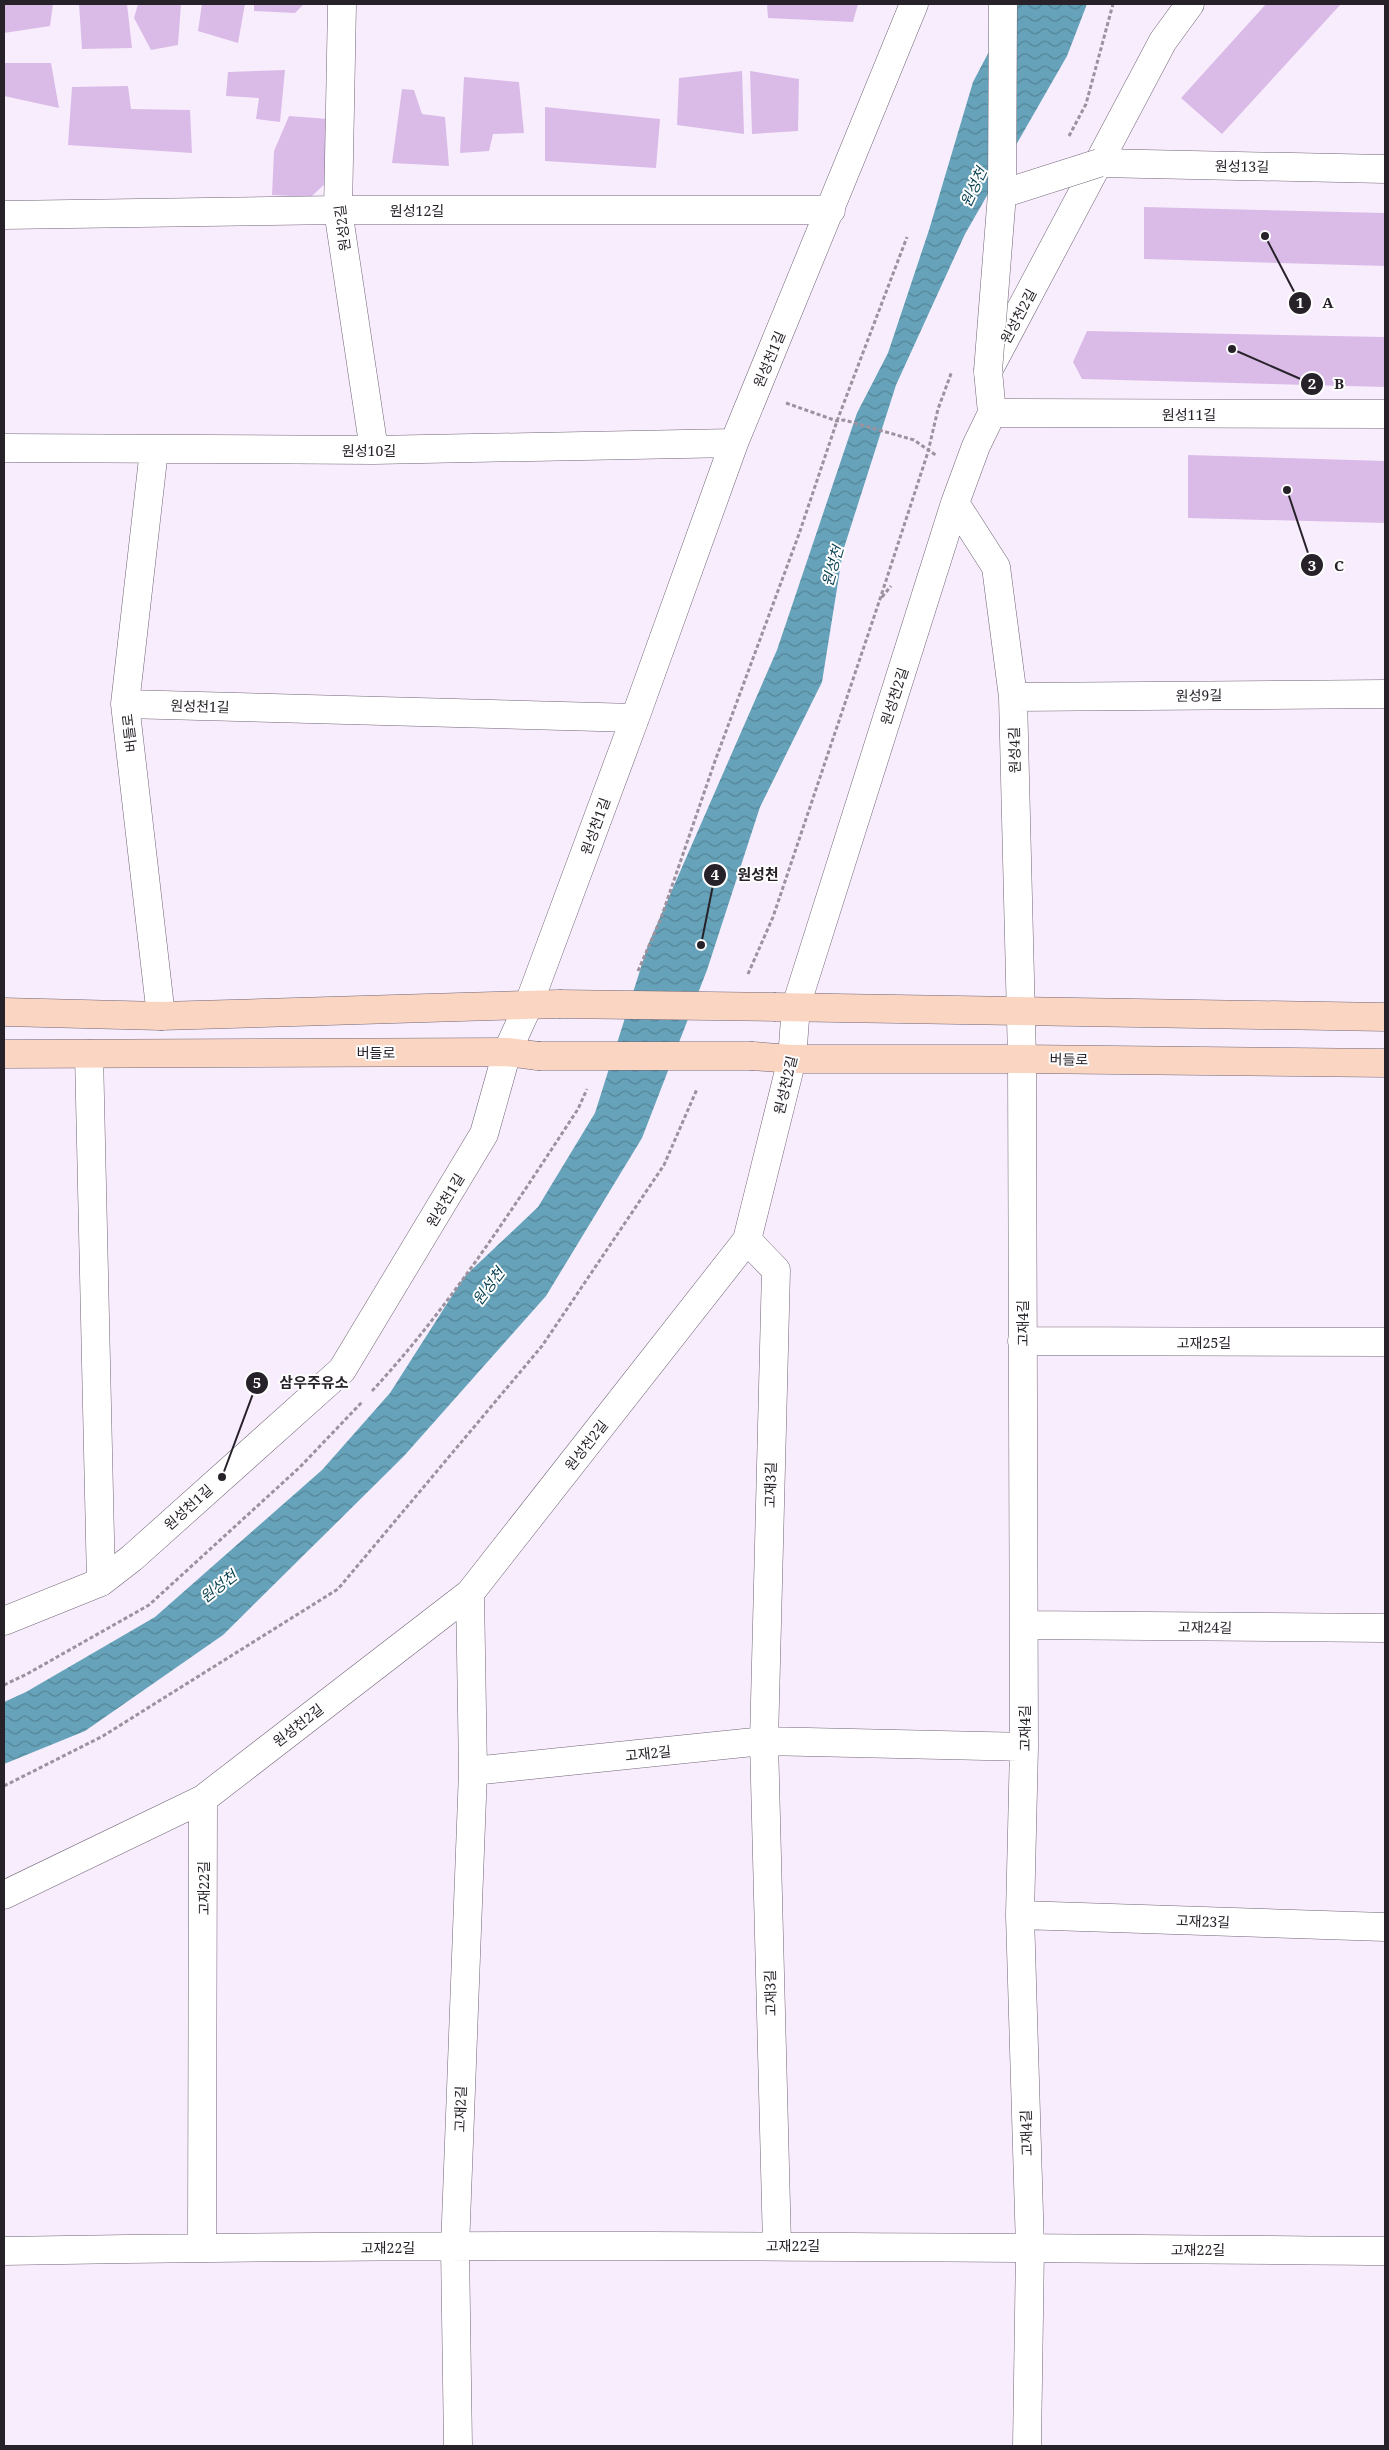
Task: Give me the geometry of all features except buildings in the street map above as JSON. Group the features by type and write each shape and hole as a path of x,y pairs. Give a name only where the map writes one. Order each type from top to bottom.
{"street":[{"name":"원성2길","path":"342,4 338,210 374,450"},
{"name":"원성천1길","path":"4,1621 101,1582 132,1558 342,1370 484,1134 507,1052 528,1006 635,718 734,443 914,4"},
{"path":"992,413 988,371 1002,194 1003,4"},
{"name":"원성천2길","path":"988,371 1164,41 1190,4"},
{"name":"원성13길","path":"1002,194 1099,163 1385,169"},
{"name":"원성12길","path":"4,215 338,210 831,210"},
{"name":"원성천2길","path":"4,1895 203,1799 470,1593 747,1240 792,1059 786,1007 955,503 976,446 992,413"},
{"name":"원성11길","path":"992,413 1385,414"},
{"name":"원성10길","path":"4,448 374,450 734,443"},
{"name":"버들로","path":"154,450 125,704 161,1016"},
{"name":"원성4길","path":"955,503 996,566 1013,697 1020,1010"},
{"name":"원성9길","path":"1013,697 1385,694"},
{"name":"원성천1길","path":"125,704 635,718"},
{"path":"4,1012 161,1016 559,1004 1385,1016"},
{"name":"고재4길","path":"1020,1010 1022,1059 1024,1625 1024,1747 1020,1915 1030,2248 1027,2446"},
{"name":"버들로","path":"4,1054 507,1052 538,1056 753,1056 792,1059 1022,1059 1385,1063"},
{"path":"88,1054 101,1582"},
{"name":"고재3길","path":"747,1240 776,1270 764,1741 777,2245"},
{"name":"고재25길","path":"1022,1342 1385,1342"},
{"name":"고재2길","path":"458,2446 455,2248 472,1771 470,1593"},
{"name":"고재24길","path":"1024,1625 1385,1628"},
{"path":"764,1741 1024,1747"},
{"name":"고재2길","path":"472,1771 764,1741"},
{"name":"고재22길","path":"202,2247 203,1799"},
{"name":"고재23길","path":"1020,1915 1385,1927"},
{"name":"고재22길","path":"4,2251 202,2247 455,2248 777,2245 1385,2251"}],"path":[{"path":"755,393 837,421 844,420 914,440 928,452"}],"water":[{"path":"1014,4 1087,4 1067,56 965,234 896,385 843,551 822,682 760,807 707,970 642,1138 546,1296 404,1456 223,1635 85,1731 4,1764 4,1702 26,1692 155,1617 322,1470 390,1393 464,1277 538,1207 595,1113 648,945 777,650 857,413 888,353 929,230 973,82"}],"place":[{"name":"A","path":"1265,236"},
{"name":"B","path":"1232,349"},
{"name":"C","path":"1287,490"},
{"name":"원성천","path":"701,945"},
{"name":"삼우주유소","path":"222,1477"}]}
